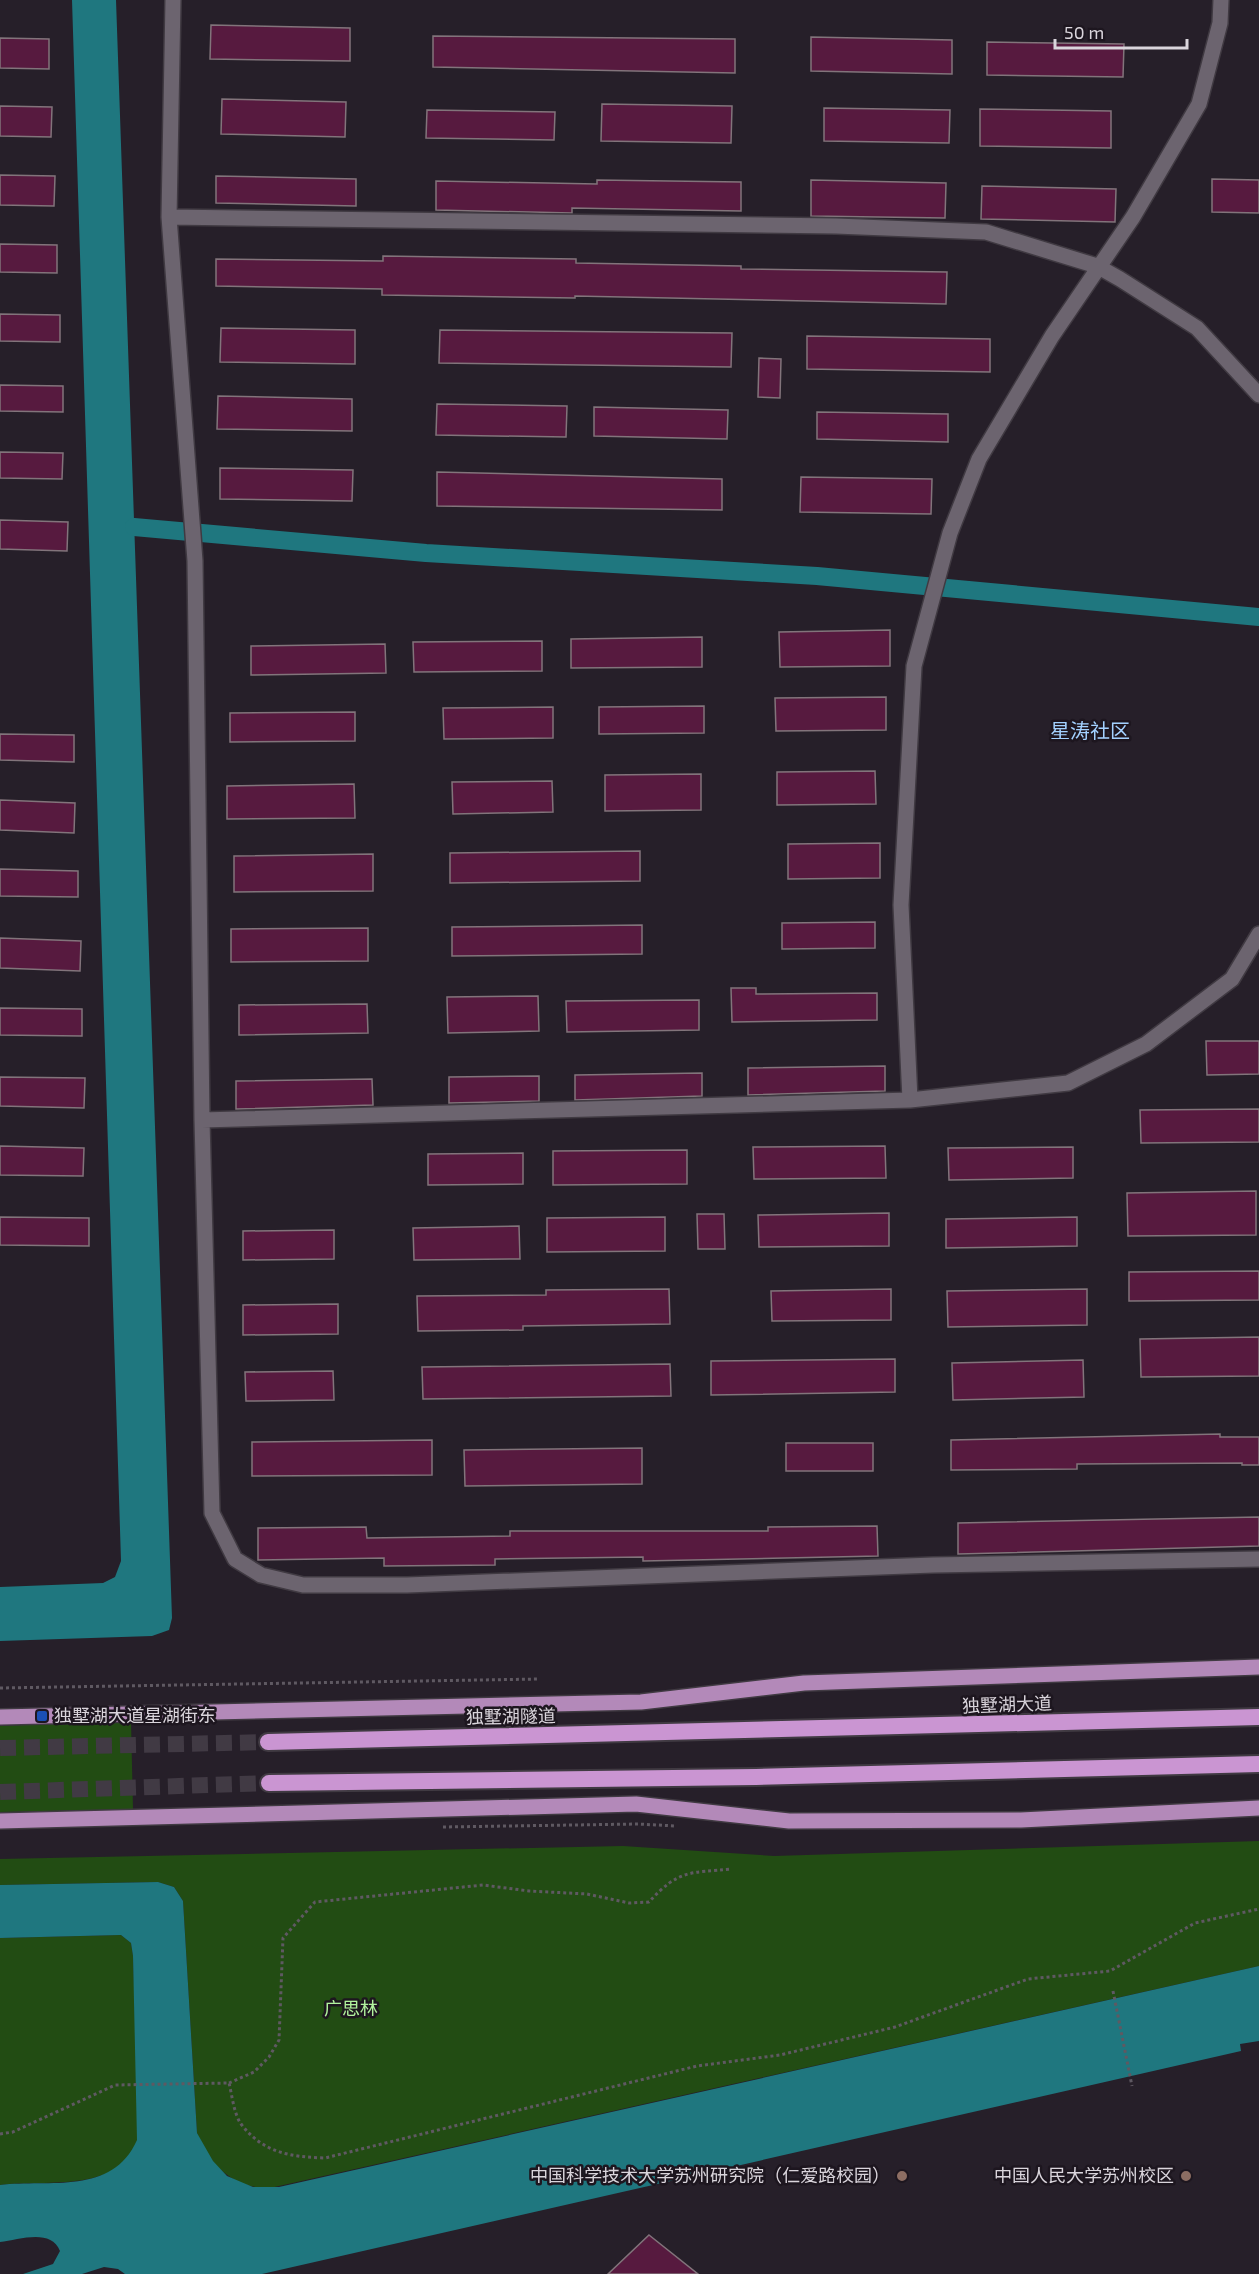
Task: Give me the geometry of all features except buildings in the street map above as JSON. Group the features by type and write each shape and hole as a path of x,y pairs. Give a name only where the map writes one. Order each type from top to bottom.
{"highway":[{"name":"独墅湖大道","path":"755,1731 1259,1717"},
{"name":"独墅湖隧道","path":"268,1742 755,1731"},
{"path":"269,1783 756,1777 1259,1764"}],"main road":[{"path":"0,1717 641,1702 804,1683 1259,1666"},
{"path":"0,1821 636,1804 789,1821 1021,1820 1259,1808"}],"street":[{"path":"173,0 169,217 195,561 202,1120 212,1513 235,1559 261,1575 303,1585 407,1585 933,1564 1259,1559"},
{"path":"910,1100 901,905 914,666 950,533 979,459 1052,336 1097,266 1133,217 1198,104 1220,23 1221,0"},
{"path":"169,217 836,226 986,232 1097,266 1197,328 1259,395"},
{"path":"202,1120 910,1100 1068,1083 1146,1044 1232,979 1259,934"}],"path":[{"path":"0,1688 539,1678"},
{"path":"437,1827 638,1824 686,1827"},
{"path":"0,2134 13,2132 115,2085 229,2083 254,2072 270,2057 279,2040 283,1938 315,1902 483,1885 529,1891 586,1894 629,1903 649,1902 670,1880 684,1874 732,1869"},
{"path":"229,2083 240,2122 267,2148 294,2157 325,2158 697,2066 780,2055 895,2027 1028,1979 1110,1971 1195,1923 1259,1909"},
{"path":"1113,1991 1132,2086"}],"green space":[{"path":"131,1721 133,1809 0,1812 0,1726"},
{"name":"广思林","path":"1259,1841 1259,1966 270,2188 245,2184 224,2173 208,2155 197,2133 183,1901 174,1887 158,1882 0,1885 0,1859 623,1846 774,1856"},
{"path":"121,1935 131,1943 133,1956 139,2134 131,2153 119,2167 102,2175 82,2180 0,2185 0,1938"}],"water":[{"path":"72,0 116,0 172,1618 169,1630 152,1636 0,1641 0,1587 103,1583 115,1577 121,1561"},
{"path":"158,1882 174,1887 183,1901 197,2133 213,2161 227,2176 253,2187 279,2187 1259,1966 1259,2041 1240,2044 1241,2051 262,2274 125,2274 118,2269 104,2267 82,2274 23,2274 53,2264 60,2251 56,2244 42,2238 0,2242 0,2185 59,2183 96,2177 112,2170 126,2158 137,2140 133,1956 131,1943 121,1935 0,1938 0,1885"}],"waterway":[{"path":"134,527 426,553 817,576 1259,617"}],"tunnel":[{"path":"0,1748 268,1742"},
{"path":"0,1792 269,1783"}],"place":[{"name":"独墅湖大道星湖街东","path":"42,1716"},
{"name":"中国科学技术大学苏州研究院（仁爱路校园）","path":"902,2176"},
{"name":"中国人民大学苏州校区","path":"1186,2176"}],"district":[{"name":"星涛社区","path":"1090,731"}]}
